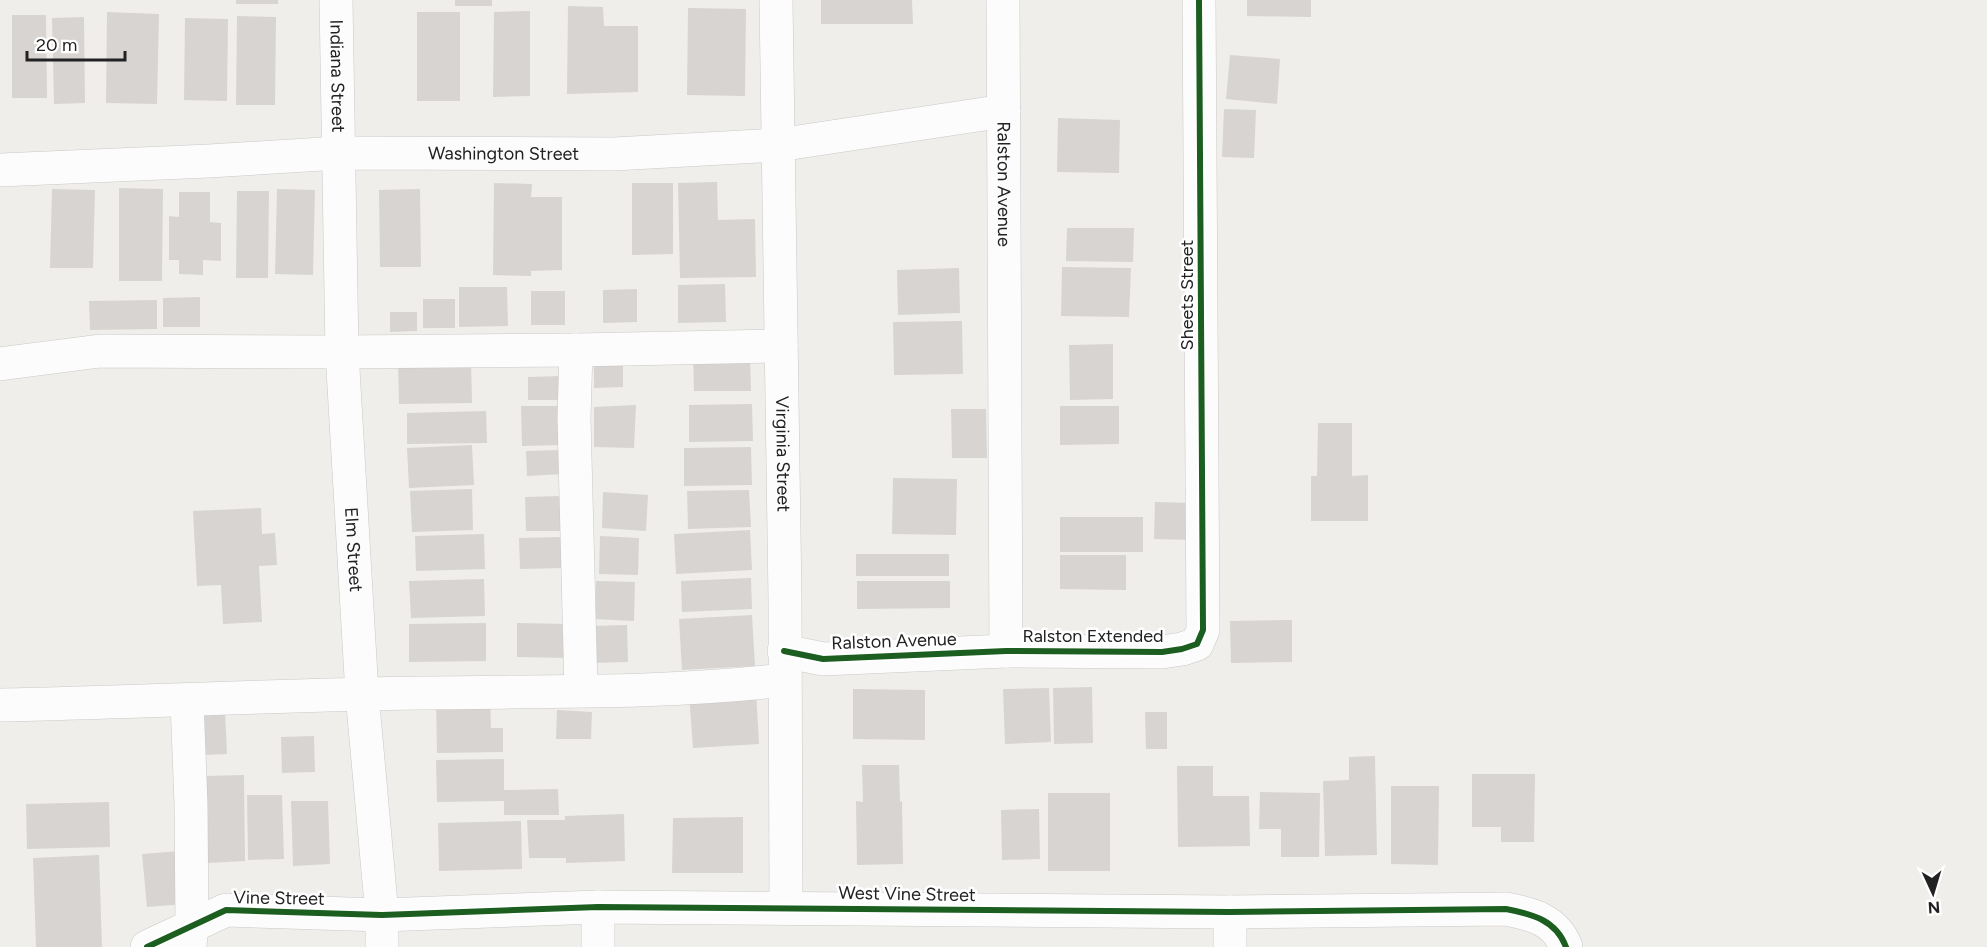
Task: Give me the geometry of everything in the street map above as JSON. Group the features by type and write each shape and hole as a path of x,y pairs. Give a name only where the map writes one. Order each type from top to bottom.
{"street":[{"name":"Indiana Street","path":"336,0 339,153"},
{"name":"Virginia Street","path":"776,0 785,599 786,908"},
{"name":"Ralston Avenue","path":"0,705 362,694 723,687 784,666 824,659 1006,651 1003,0"},
{"name":"Sheets Street","path":"1199,0 1202,591"},
{"name":"Washington Street","path":"0,170 339,153 615,154 778,146 1004,111"},
{"name":"Elm Street","path":"339,153 342,352 362,694 382,931"},
{"path":"0,364 100,351 342,352 781,346"},
{"path":"576,350 574,418 580,690"},
{"name":"Ralston Extended","path":"1006,651 1162,652 1182,650 1197,644 1203,630 1202,591"},
{"path":"188,700 191,937"},
{"path":"598,907 598,947"},
{"name":"West Vine Street","path":"382,931 598,907 1230,912 1506,909 1530,913 1554,927 1563,938 1566,947"},
{"name":"Vine Street","path":"147,947 191,937 226,910 382,931"},
{"path":"1230,912 1230,947"}],"building":[{"path":"236,0 278,0 278,4 236,4"},
{"path":"455,0 492,0 492,6 455,6"},
{"path":"821,0 912,0 913,24 821,24"},
{"path":"1247,0 1311,0 1311,17 1247,16"},
{"path":"568,6 603,7 604,26 638,26 638,92 567,94"},
{"path":"688,8 746,9 745,96 687,95"},
{"path":"530,11 530,96 493,97 494,12"},
{"path":"107,12 159,14 157,104 106,103"},
{"path":"417,12 460,12 460,101 417,101"},
{"path":"12,15 46,15 47,98 12,98"},
{"path":"237,16 276,17 275,105 236,105"},
{"path":"84,17 85,103 54,104 52,18"},
{"path":"185,18 228,19 227,101 184,100"},
{"path":"1230,55 1280,59 1277,104 1226,99"},
{"path":"1224,109 1256,110 1254,158 1222,157"},
{"path":"1058,118 1120,120 1119,173 1057,172"},
{"path":"717,182 718,220 755,219 756,277 680,278 678,183"},
{"path":"494,183 532,184 531,197 562,197 562,270 531,271 531,276 493,275"},
{"path":"632,183 673,183 673,254 632,255"},
{"path":"119,188 163,189 162,281 119,281"},
{"path":"52,189 95,190 93,268 50,268"},
{"path":"277,189 315,190 313,275 275,274"},
{"path":"420,189 421,267 380,267 379,190"},
{"path":"237,191 269,191 268,278 236,278"},
{"path":"179,192 210,192 210,222 221,223 221,261 203,260 203,275 179,274 179,260 169,260 169,216 179,217"},
{"path":"1067,228 1134,228 1133,262 1066,261"},
{"path":"1062,267 1131,268 1129,317 1061,316"},
{"path":"959,268 960,313 898,315 897,270"},
{"path":"725,284 726,322 678,323 678,285"},
{"path":"459,287 507,287 508,326 459,327"},
{"path":"637,289 637,322 603,323 603,290"},
{"path":"531,291 565,291 565,325 531,325"},
{"path":"200,297 200,327 163,327 163,298"},
{"path":"423,299 455,299 455,328 423,328"},
{"path":"157,300 157,329 90,330 89,301"},
{"path":"390,312 417,312 417,331 390,332"},
{"path":"962,321 963,374 894,375 893,322"},
{"path":"1113,344 1113,399 1070,400 1069,345"},
{"path":"693,355 750,355 751,391 694,391"},
{"path":"594,358 623,359 623,387 594,388"},
{"path":"471,359 472,403 399,404 398,360"},
{"path":"562,376 562,400 528,400 528,377"},
{"path":"752,404 753,441 689,442 689,405"},
{"path":"636,405 634,448 594,447 594,407"},
{"path":"521,406 561,406 563,445 522,446"},
{"path":"1060,406 1119,406 1119,444 1060,445"},
{"path":"951,409 986,409 987,458 952,458"},
{"path":"486,411 487,443 407,444 407,413"},
{"path":"1318,423 1352,423 1352,476 1368,475 1368,521 1311,521 1311,476 1317,476"},
{"path":"472,445 474,485 409,488 407,448"},
{"path":"751,447 752,485 684,486 684,448"},
{"path":"562,450 563,474 527,476 526,451"},
{"path":"893,478 957,479 956,535 892,534"},
{"path":"472,489 473,530 412,532 410,491"},
{"path":"749,490 751,527 688,529 687,491"},
{"path":"603,492 648,495 646,531 602,528"},
{"path":"560,496 561,531 526,531 525,497"},
{"path":"1155,502 1193,503 1192,540 1154,539"},
{"path":"261,508 262,534 275,533 277,565 259,566 262,622 223,624 221,585 197,586 193,511"},
{"path":"1060,517 1143,517 1143,552 1060,552"},
{"path":"750,530 752,570 676,574 674,534"},
{"path":"484,534 485,569 416,571 415,536"},
{"path":"600,536 639,538 638,575 599,574"},
{"path":"562,537 563,568 520,569 519,538"},
{"path":"856,554 949,554 949,576 856,576"},
{"path":"1060,555 1126,555 1126,590 1060,589"},
{"path":"751,578 752,609 682,612 681,581"},
{"path":"484,579 485,616 411,618 409,581"},
{"path":"596,581 635,582 634,621 595,619"},
{"path":"857,581 950,581 950,608 857,609"},
{"path":"752,615 755,666 682,670 679,619"},
{"path":"1292,620 1292,662 1231,663 1230,621"},
{"path":"486,623 486,661 409,662 409,624"},
{"path":"517,623 569,624 569,658 517,657"},
{"path":"627,625 628,662 591,663 590,626"},
{"path":"1092,687 1093,743 1054,744 1053,688"},
{"path":"1049,688 1051,742 1005,744 1003,689"},
{"path":"853,689 925,690 925,740 853,739"},
{"path":"756,691 759,744 693,748 689,694"},
{"path":"490,699 491,728 503,728 503,752 437,753 436,700"},
{"path":"557,710 592,712 591,739 556,739"},
{"path":"225,711 227,754 204,755 202,713"},
{"path":"1145,712 1167,712 1167,749 1146,749"},
{"path":"314,736 315,772 282,773 281,737"},
{"path":"1375,756 1377,855 1325,856 1323,781 1349,780 1349,757"},
{"path":"504,759 504,790 558,789 559,815 504,815 504,801 437,802 436,760"},
{"path":"862,765 899,765 903,864 857,865 856,801 863,802"},
{"path":"1177,766 1213,766 1213,796 1249,796 1250,846 1178,847"},
{"path":"1472,774 1535,774 1534,842 1501,842 1501,827 1472,827"},
{"path":"244,775 245,861 207,863 205,776"},
{"path":"1391,786 1439,786 1438,865 1391,864"},
{"path":"1260,792 1320,793 1319,857 1281,857 1281,829 1259,829"},
{"path":"1048,793 1110,793 1110,871 1048,871"},
{"path":"247,795 282,795 284,859 248,860"},
{"path":"291,801 328,801 330,864 293,866"},
{"path":"109,802 110,847 27,849 26,804"},
{"path":"1039,809 1040,859 1002,860 1001,810"},
{"path":"624,814 625,861 566,863 566,858 529,858 527,820 565,820 565,816"},
{"path":"743,817 743,873 672,873 673,818"},
{"path":"521,821 522,869 439,871 438,823"},
{"path":"180,851 184,904 147,907 142,854"},
{"path":"99,855 102,947 36,947 33,858"}],"cycle path":[{"path":"784,651 823,659 1006,651 1162,652 1197,644 1203,630 1199,0"},
{"path":"147,947 226,910 382,915 598,907 1230,912 1506,909 1534,916 1549,924 1562,938 1566,947"}]}
